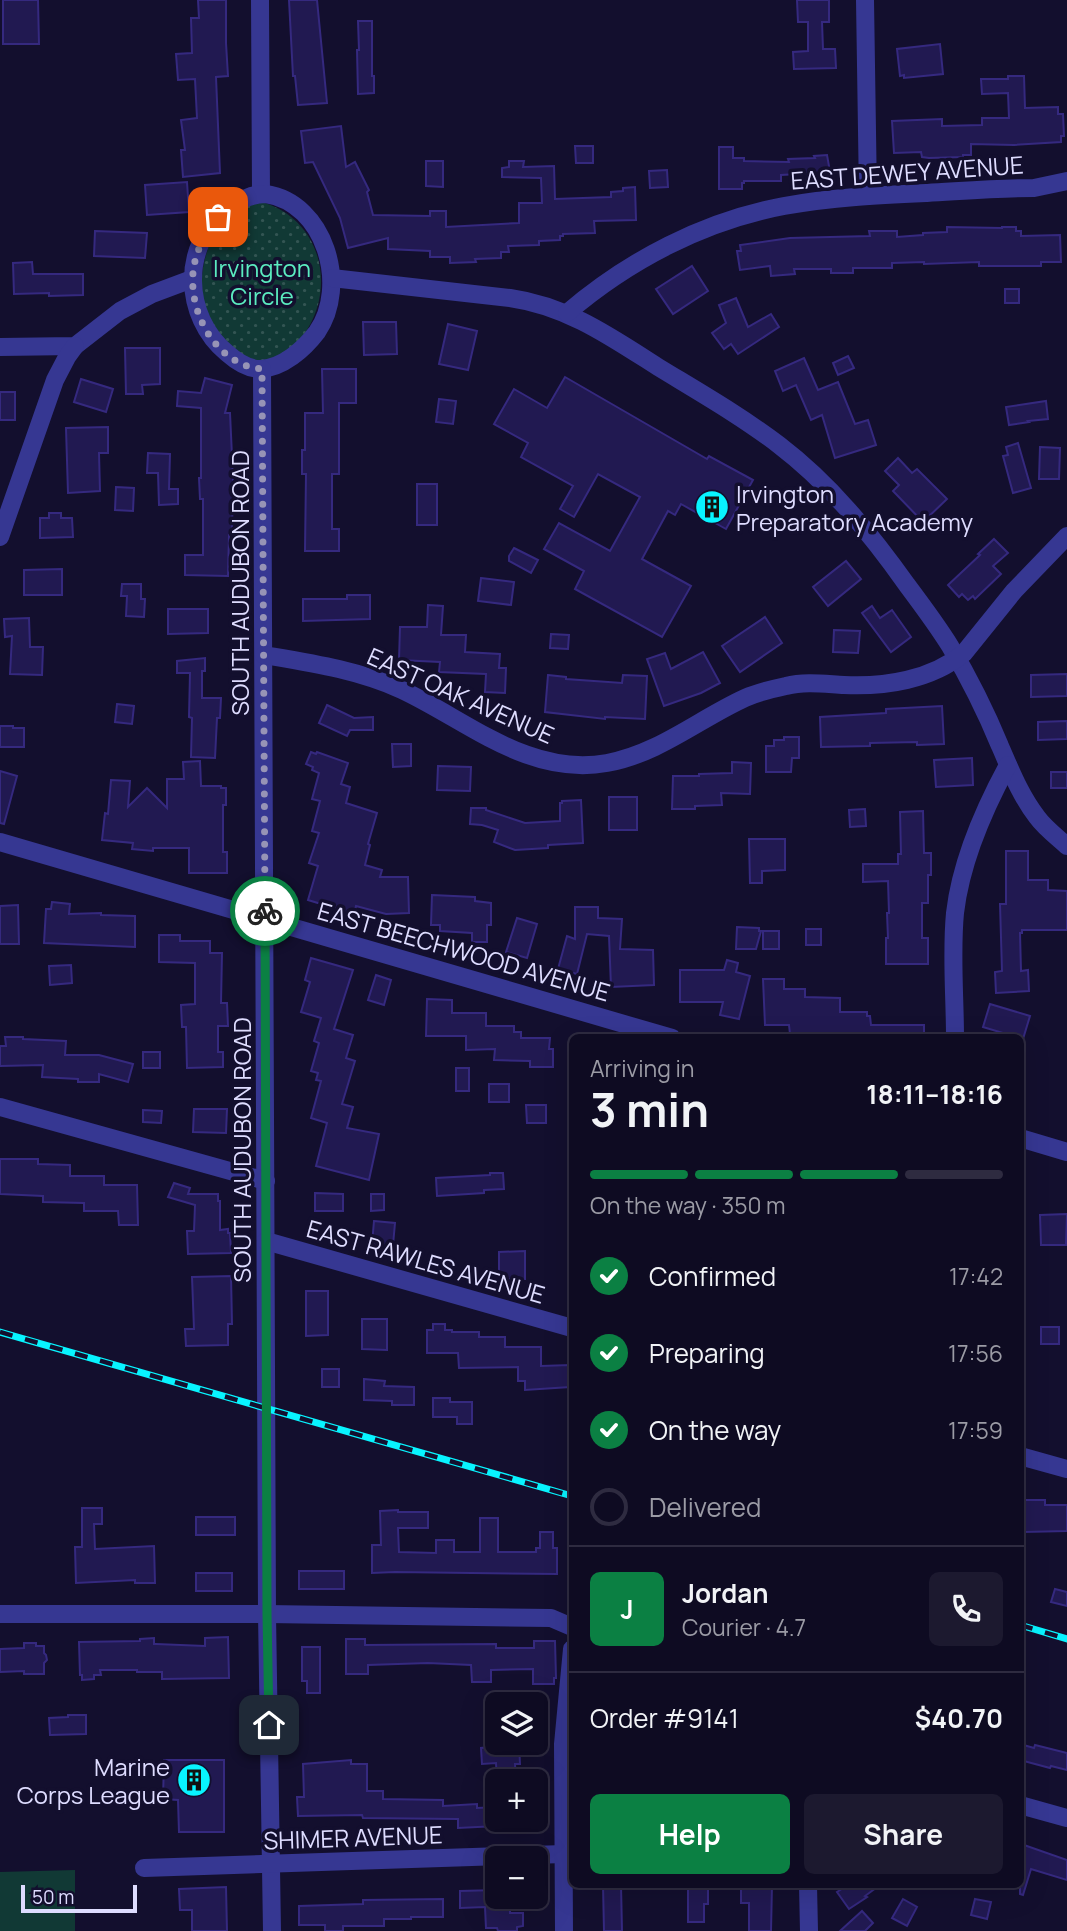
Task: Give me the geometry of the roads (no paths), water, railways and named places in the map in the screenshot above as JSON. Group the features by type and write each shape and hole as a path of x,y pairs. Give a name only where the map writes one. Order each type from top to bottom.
{"street":[{"path":"260,0 261,194"},
{"path":"865,0 868,196"},
{"name":"EAST DEWEY AVENUE","path":"568,313 612,278 649,255 721,222 783,206 826,199 1034,188 1067,181"},
{"path":"261,194 272,194 288,201 308,219 327,251 332,278 327,309 310,341 287,360 262,369 247,367 218,346 196,309 192,279 200,246 218,217 249,195 261,194"},
{"path":"332,278 518,299 568,313 594,326 779,445 815,475 872,536 934,622 957,659 1016,784 1038,819 1067,846"},
{"path":"0,537 55,380 75,346 120,311 159,291 192,279"},
{"path":"0,347 75,346"},
{"name":"SOUTH AUDUBON ROAD","path":"262,369 267,1614 272,1931"},
{"name":"EAST OAK AVENUE","path":"264,655 306,661 358,674 401,690 433,705 500,744 552,763 610,762 638,754 746,698 772,689 807,683 872,685 900,681 935,671 957,659 969,647 1014,591 1067,536"},
{"path":"956,1034 954,942 958,895 977,831 1007,765"},
{"name":"EAST BEECHWOOD AVENUE","path":"0,842 658,1034"},
{"path":"0,1107 266,1181"},
{"path":"1024,1139 1067,1152"},
{"name":"EAST RAWLES AVENUE","path":"267,1241 569,1327"},
{"path":"1024,1457 1067,1469"},
{"path":"0,1614 551,1618 569,1626"},
{"path":"564,1931 563,1744 569,1681"},
{"path":"1024,1806 1067,1818"},
{"name":"SHIMER AVENUE","path":"144,1868 564,1854"},
{"path":"808,1888 809,1931"}],"railway":[{"path":"0,1332 569,1495"},
{"path":"1024,1626 1067,1639"}],"place":[{"name":"Irvington Preparatory Academy","path":"712,507"},
{"name":"Marine Corps League","path":"194,1780"}],"park label":[{"name":"Irvington Circle","path":"262,281"}]}
